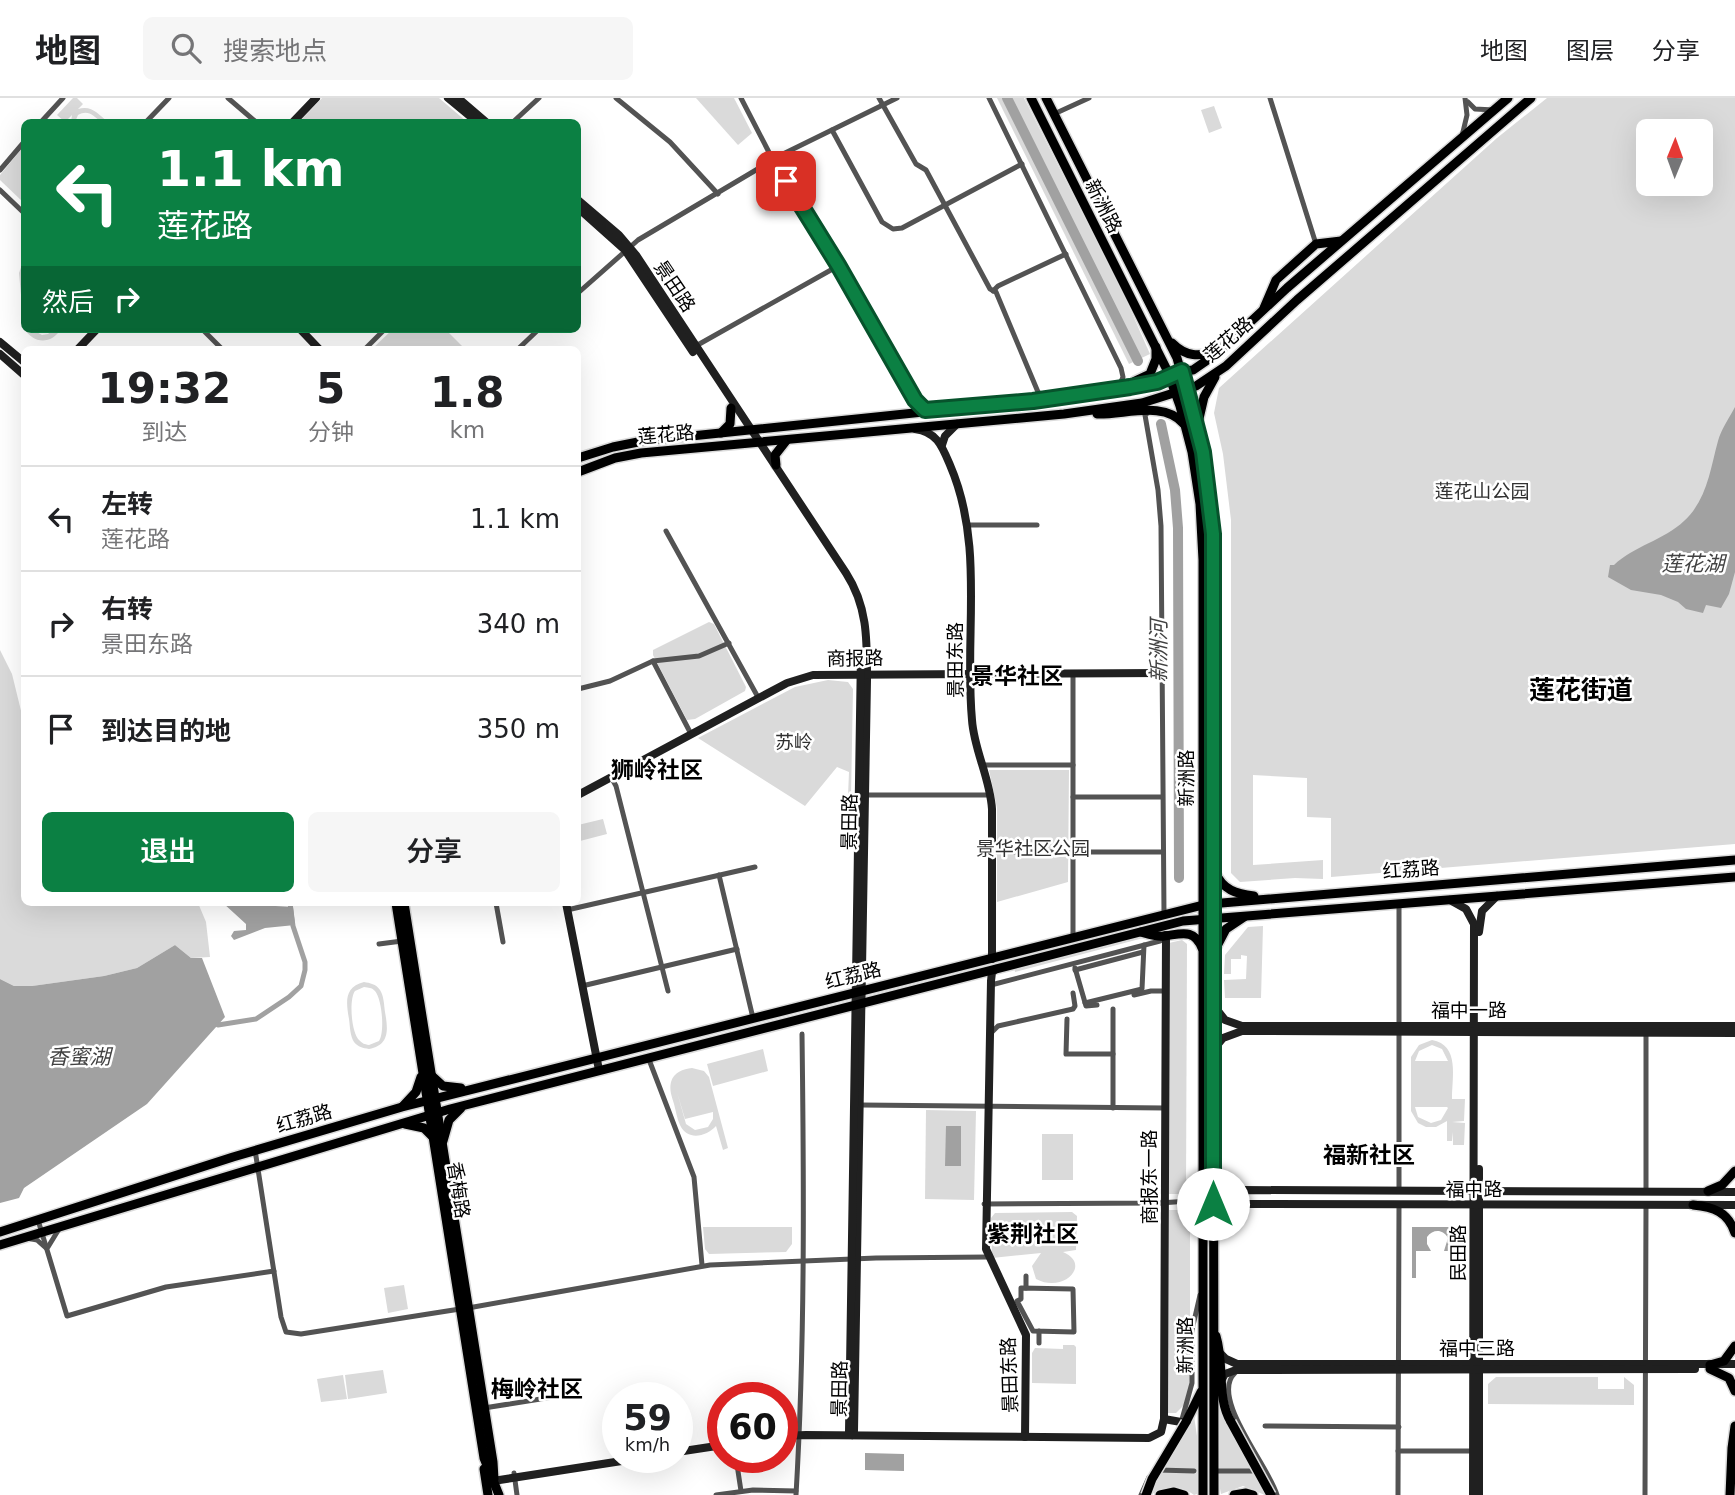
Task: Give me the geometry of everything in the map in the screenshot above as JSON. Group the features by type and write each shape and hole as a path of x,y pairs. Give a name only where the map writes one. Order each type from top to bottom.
{"main road":[{"name":"新洲路","path":"1031,98 1156,345 1187,429 1197,476 1203,534 1209,904"},
{"name":"新洲路","path":"1046,98 1169,340 1187,388 1207,476 1213,534 1213,868 1208,918 1203,1186 1203,1495"},
{"name":"莲花路","path":"581,457 632,443 1033,401 1140,386 1196,368 1222,349 1342,240 1508,98"},
{"name":"莲花路","path":"581,471 632,455 913,429 1142,403 1204,382 1226,366 1297,300 1531,98"},
{"path":"1263,311 1276,280 1316,244 1342,240"},
{"path":"1169,340 1192,355 1205,355 1222,349"},
{"path":"1105,391 1147,377 1153,370 1156,345"},
{"path":"1198,428 1200,407 1208,387 1226,366"},
{"path":"719,434 730,424 731,408"},
{"path":"1082,411 1102,414 1150,411 1173,414 1187,429"},
{"path":"776,465 775,455 786,441"},
{"name":"红荔路","path":"0,1232 255,1150 402,1107 1209,904 1735,860"},
{"path":"1213,868 1222,884 1234,892 1273,897"},
{"name":"红荔路","path":"0,1245 433,1114 1139,932 1208,918 1251,914 1735,877"},
{"name":"香梅路","path":"396,906 433,1114 443,1153 485,1464 499,1495"},
{"name":"香梅路","path":"404,906 426,1070"},
{"path":"1139,932 1162,938 1181,932 1192,934 1208,957 1226,929 1251,914"},
{"name":"新洲路","path":"1208,957 1213,1003 1214,1495"},
{"path":"402,1107 418,1089 426,1070 438,1083 446,1087 473,1089"},
{"path":"443,1153 444,1133 449,1120 466,1105"},
{"name":"香梅路","path":"433,1114 433,1139 498,1472 494,1481 494,1495"},
{"path":"400,1124 424,1128 433,1139"},
{"path":"1213,1164 1222,1182 1241,1191"},
{"path":"1708,1191 1722,1185 1735,1171"},
{"path":"1213,1228 1224,1212 1240,1204"},
{"path":"1693,1205 1723,1213 1731,1222 1735,1233"},
{"path":"1213,1326 1222,1354 1223,1403 1271,1495"},
{"path":"1710,1367 1724,1361 1735,1346"},
{"path":"1710,1367 1729,1378 1735,1391"},
{"path":"1143,1495 1203,1387"},
{"path":"1730,1495 1732,1437 1735,1426"},
{"path":"485,1464 488,1495"},
{"path":"1160,1495 1174,1492 1184,1495"},
{"path":"1234,1495 1249,1494"}],"street":[{"path":"44,119 63,98"},
{"path":"149,119 169,98"},
{"path":"228,98 252,119"},
{"path":"296,119 316,98"},
{"path":"448,98 473,119"},
{"path":"458,98 482,119"},
{"path":"516,119 539,98"},
{"path":"616,98 670,142 718,194"},
{"path":"741,98 774,162 838,265 915,400 928,411"},
{"path":"879,98 916,164 926,170 994,291 1038,392 1049,399"},
{"path":"581,290 627,248 774,162 783,154 897,98"},
{"path":"989,98 1121,368 1123,377 1120,384"},
{"path":"1054,114 1089,98"},
{"path":"1270,98 1316,244"},
{"path":"1466,99 1475,109 1494,110"},
{"path":"1461,139 1467,115 1466,99"},
{"path":"832,130 861,186 887,227 893,229 902,228 944,203 1022,164"},
{"path":"0,170 21,146"},
{"path":"0,190 21,210"},
{"name":"景田路","path":"581,203 627,248 750,431 852,592 860,620 864,673 865,795 859,991"},
{"name":"景田路","path":"581,210 627,248"},
{"path":"994,291 998,286 1067,255"},
{"path":"694,348 838,265"},
{"path":"994,291 1034,391 1033,401"},
{"path":"81,346 93,333"},
{"path":"208,333 222,346"},
{"path":"304,333 316,346"},
{"path":"368,346 381,333"},
{"path":"521,346 535,333"},
{"path":"0,342 21,360"},
{"name":"景田路","path":"694,348 731,408 750,431"},
{"path":"0,354 21,372"},
{"path":"1121,368 1138,381"},
{"path":"1150,411 1145,415 1145,428 1157,483 1161,526 1164,914"},
{"path":"1131,413 1139,416 1145,428"},
{"path":"943,448 943,439 957,424"},
{"path":"913,429 933,435 943,448"},
{"name":"景田路","path":"758,444 776,465 858,594 866,626 859,991 860,1105 855,1259"},
{"name":"景田东路","path":"943,448 960,491 968,525 971,556 972,721 991,795 992,959"},
{"path":"968,525 1037,526"},
{"path":"666,531 759,699"},
{"path":"581,688 605,683 653,661 699,656 729,643"},
{"path":"653,661 691,734"},
{"name":"商报路","path":"581,792 787,683 807,676 826,673 1162,673"},
{"path":"1073,673 1073,937"},
{"path":"983,765 1073,765"},
{"path":"611,777 616,786 668,991"},
{"path":"865,795 991,795"},
{"path":"1073,797 1162,797"},
{"path":"992,852 1163,852"},
{"path":"581,903 755,867"},
{"path":"719,875 753,1018"},
{"name":"民田路","path":"1476,1029 1479,921 1483,909 1497,896"},
{"name":"民田路","path":"1447,899 1463,907 1474,924 1479,1495"},
{"path":"1399,903 1399,1191"},
{"path":"497,906 503,942"},
{"path":"566,906 599,1070"},
{"path":"1075,970 1144,948 1162,938"},
{"name":"商报东一路","path":"1162,938 1165,990 1164,1419"},
{"path":"379,944 402,941"},
{"path":"990,985 1144,948"},
{"path":"1142,989 1144,948"},
{"path":"582,986 737,949"},
{"path":"1070,964 1082,987 1085,1003 1088,1007 1097,1006"},
{"name":"景田东路","path":"987,1106 990,985 991,975 996,969"},
{"name":"景田东路","path":"978,973 985,975 988,980 986,1249 987,1257 1026,1335 1025,1435"},
{"path":"1085,1003 1142,989 1165,990"},
{"path":"1134,995 1165,990"},
{"path":"990,1018 993,1026 999,1026 1073,1009 1073,993"},
{"name":"景田路","path":"852,1433 859,1003"},
{"name":"福中一路","path":"1213,1003 1216,1011 1226,1020 1242,1026 1399,1029"},
{"path":"1113,1009 1114,1108"},
{"path":"1067,1019 1066,1054 1113,1054"},
{"path":"990,1034 999,1026"},
{"name":"福中一路","path":"1213,1052 1223,1038 1237,1032 1735,1026"},
{"name":"福中一路","path":"1476,1029 1735,1032"},
{"path":"1646,1032 1646,1191"},
{"path":"716,1495 741,1491 796,1493 800,1433 802,1034"},
{"path":"648,1058 694,1177 702,1265"},
{"path":"860,1105 1165,1108"},
{"path":"255,1150 281,1317 286,1332 301,1334 464,1308 702,1265 987,1257"},
{"path":"985,1204 1185,1202 1194,1199 1203,1186"},
{"path":"1240,1204 1237,1196 1241,1191"},
{"name":"福中路","path":"1241,1191 1735,1192"},
{"path":"1504,1204 1502,1198 1506,1191"},
{"path":"1163,1203 1193,1207 1203,1220"},
{"name":"福中路","path":"1213,1204 1735,1205"},
{"path":"1398,1495 1399,1204"},
{"path":"1645,1495 1646,1205"},
{"path":"38,1220 67,1316 166,1287 274,1271"},
{"path":"48,1251 50,1240 61,1227"},
{"path":"26,1238 37,1240 48,1251"},
{"path":"1026,1276 1026,1288"},
{"path":"1143,1495 1153,1470 1184,1422 1192,1383 1192,1330 1203,1282"},
{"path":"1021,1288 1026,1288 1073,1289 1074,1332 1033,1331 1017,1301 1021,1299 1021,1288"},
{"path":"1039,1331 1039,1343"},
{"name":"福中三路","path":"1222,1354 1237,1364 1735,1367"},
{"name":"福中三路","path":"1222,1379 1231,1371 1244,1370 1399,1367"},
{"name":"民田路","path":"1474,1495 1476,1367"},
{"path":"1244,1370 1236,1372 1230,1379 1229,1402 1267,1471 1277,1495"},
{"path":"484,1408 553,1397"},
{"path":"800,1433 1154,1437 1162,1430 1164,1419 1184,1422"},
{"path":"1265,1426 1399,1427"},
{"path":"1398,1451 1474,1451"},
{"path":"494,1481 602,1460"},
{"path":"498,1472 514,1475 602,1463"},
{"path":"1153,1470 1194,1471"},
{"path":"1218,1471 1267,1471"},
{"path":"738,1473 741,1491"},
{"path":"514,1475 517,1495"}],"green space":[{"path":"73,98 77,98 83,104 78,109 91,109 105,119 97,119 85,113 78,115 76,119 71,119 72,115 68,119 62,119 57,115"},
{"path":"322,98 439,98 464,119 302,119"},
{"path":"696,98 734,98 752,133 738,145"},
{"path":"997,98 1024,98 1127,302 1150,354 1129,364"},
{"name":"莲花山公园","path":"1547,98 1735,98 1735,844 1331,877 1331,818 1307,817 1307,778 1253,775 1253,865 1323,860 1323,879 1240,882 1231,873 1231,520 1223,454 1214,413 1219,388 1497,138"},
{"path":"1214,106 1222,128 1209,133 1201,110"},
{"path":"21,150 21,200 0,180 0,175"},
{"path":"28,333 58,333 42,341"},
{"path":"389,333 449,333 462,346 375,346"},
{"path":"709,622 714,624 746,687 745,691 695,719 687,720 653,655 653,650"},
{"path":"0,650 12,674 21,711 21,906 199,906 206,922 210,957 191,958 175,945 137,968 104,976 32,986 14,986 0,979"},
{"name":"苏岭","path":"828,680 848,682 853,689 851,796 848,796 849,772 837,767 805,806 698,738 795,687"},
{"name":"景华社区公园","path":"989,770 1069,770 1068,882 997,902 997,808"},
{"path":"603,819 607,834 581,841 581,824"},
{"path":"1263,926 1261,998 1225,998 1224,980 1246,979 1247,956 1231,959 1231,974 1224,974 1225,955 1248,927"},
{"path":"1139,935 1147,937 1015,972 1014,966"},
{"path":"1182,940 1187,944 1186,1194 1169,1194 1169,943"},
{"path":"364,982 375,985 384,1001 386,1035 381,1044 369,1049 356,1044 350,1031 348,996 357,984","holes":["364,987 375,991 382,1016 381,1037 379,1041 369,1045 356,1036 352,1016 353,995"]},
{"path":"1432,1040 1441,1043 1451,1055 1452,1099 1465,1099 1464,1121 1452,1122 1465,1123 1464,1145 1453,1145 1453,1132 1452,1141 1447,1141 1447,1121 1436,1127 1426,1127 1418,1123 1411,1111 1411,1057 1419,1045","holes":["1432,1045 1442,1049 1448,1061 1415,1061 1419,1051","1415,1107 1447,1107 1448,1108 1441,1120 1431,1123 1418,1117"]},
{"path":"763,1049 768,1071 713,1086 707,1064"},
{"path":"692,1068 704,1071 709,1077 728,1148 723,1150 716,1126 698,1136 688,1134 680,1125 670,1085 677,1073","holes":["677,1092 685,1119 713,1112 713,1119 708,1127 695,1130 686,1124"]},
{"path":"926,1110 976,1111 974,1200 925,1199"},
{"path":"1042,1134 1073,1134 1073,1180 1042,1180"},
{"path":"1169,1210 1186,1210 1190,1219 1190,1383 1184,1405 1176,1413 1168,1413"},
{"path":"1072,1212 1077,1216 1076,1250 1063,1252 1075,1263 1071,1276 1056,1283 1036,1279 1032,1266 1041,1253 992,1258 991,1218 995,1213"},
{"path":"703,1227 792,1227 792,1244 786,1252 709,1254 705,1249"},
{"path":"404,1285 408,1309 388,1313 384,1288"},
{"path":"1063,1345 1076,1347 1076,1384 1032,1383 1032,1353 1035,1348 1063,1349"},
{"path":"383,1370 387,1393 348,1399 345,1375"},
{"path":"343,1375 347,1399 321,1402 317,1379"},
{"path":"1496,1377 1598,1377 1598,1389 1624,1389 1624,1377 1634,1385 1634,1405 1488,1404 1488,1384"},
{"path":"1217,1404 1262,1481 1265,1495 1243,1486 1221,1494 1218,1478"},
{"path":"1194,1416 1197,1436 1197,1494 1178,1488 1150,1494 1152,1486"}],"water":[{"name":"莲花湖","path":"1735,407 1735,572 1729,594 1721,608 1706,605 1703,613 1686,609 1678,602 1661,595 1631,590 1608,577 1610,565 1676,528 1692,513 1707,484 1721,433"},
{"path":"226,906 293,907 295,925 265,928 234,940 231,936 234,931 246,930 246,924"},
{"name":"香蜜湖","path":"175,945 191,958 202,958 225,1017 147,1104 24,1188 19,1198 0,1203 0,979 14,986 32,986 104,976 137,968"},
{"path":"946,1126 961,1126 961,1166 945,1166"},
{"path":"1412,1227 1462,1227 1461,1278 1458,1278 1459,1251 1444,1251 1448,1238 1438,1231 1427,1237 1431,1251 1416,1251 1416,1278 1412,1278"},
{"path":"865,1453 904,1454 904,1471 865,1470"}],"waterway":[{"name":"新洲河","path":"1007,98 1138,361"},
{"name":"新洲河","path":"1161,424 1175,490 1178,528 1179,878"},
{"path":"218,1025 256,1019 301,986 305,962 293,926 290,906"}],"district":[{"name":"景华社区","path":"1017,676"},
{"name":"莲花街道","path":"1581,690"},
{"name":"狮岭社区","path":"657,770"},
{"name":"福新社区","path":"1369,1155"},
{"name":"紫荆社区","path":"1033,1234"},
{"name":"梅岭社区","path":"537,1389"}],"route":[{"path":"786,181 838,265 915,400 925,410 1033,401 1130,387 1157,382 1182,371 1203,452 1213,534 1213,1204"}]}
